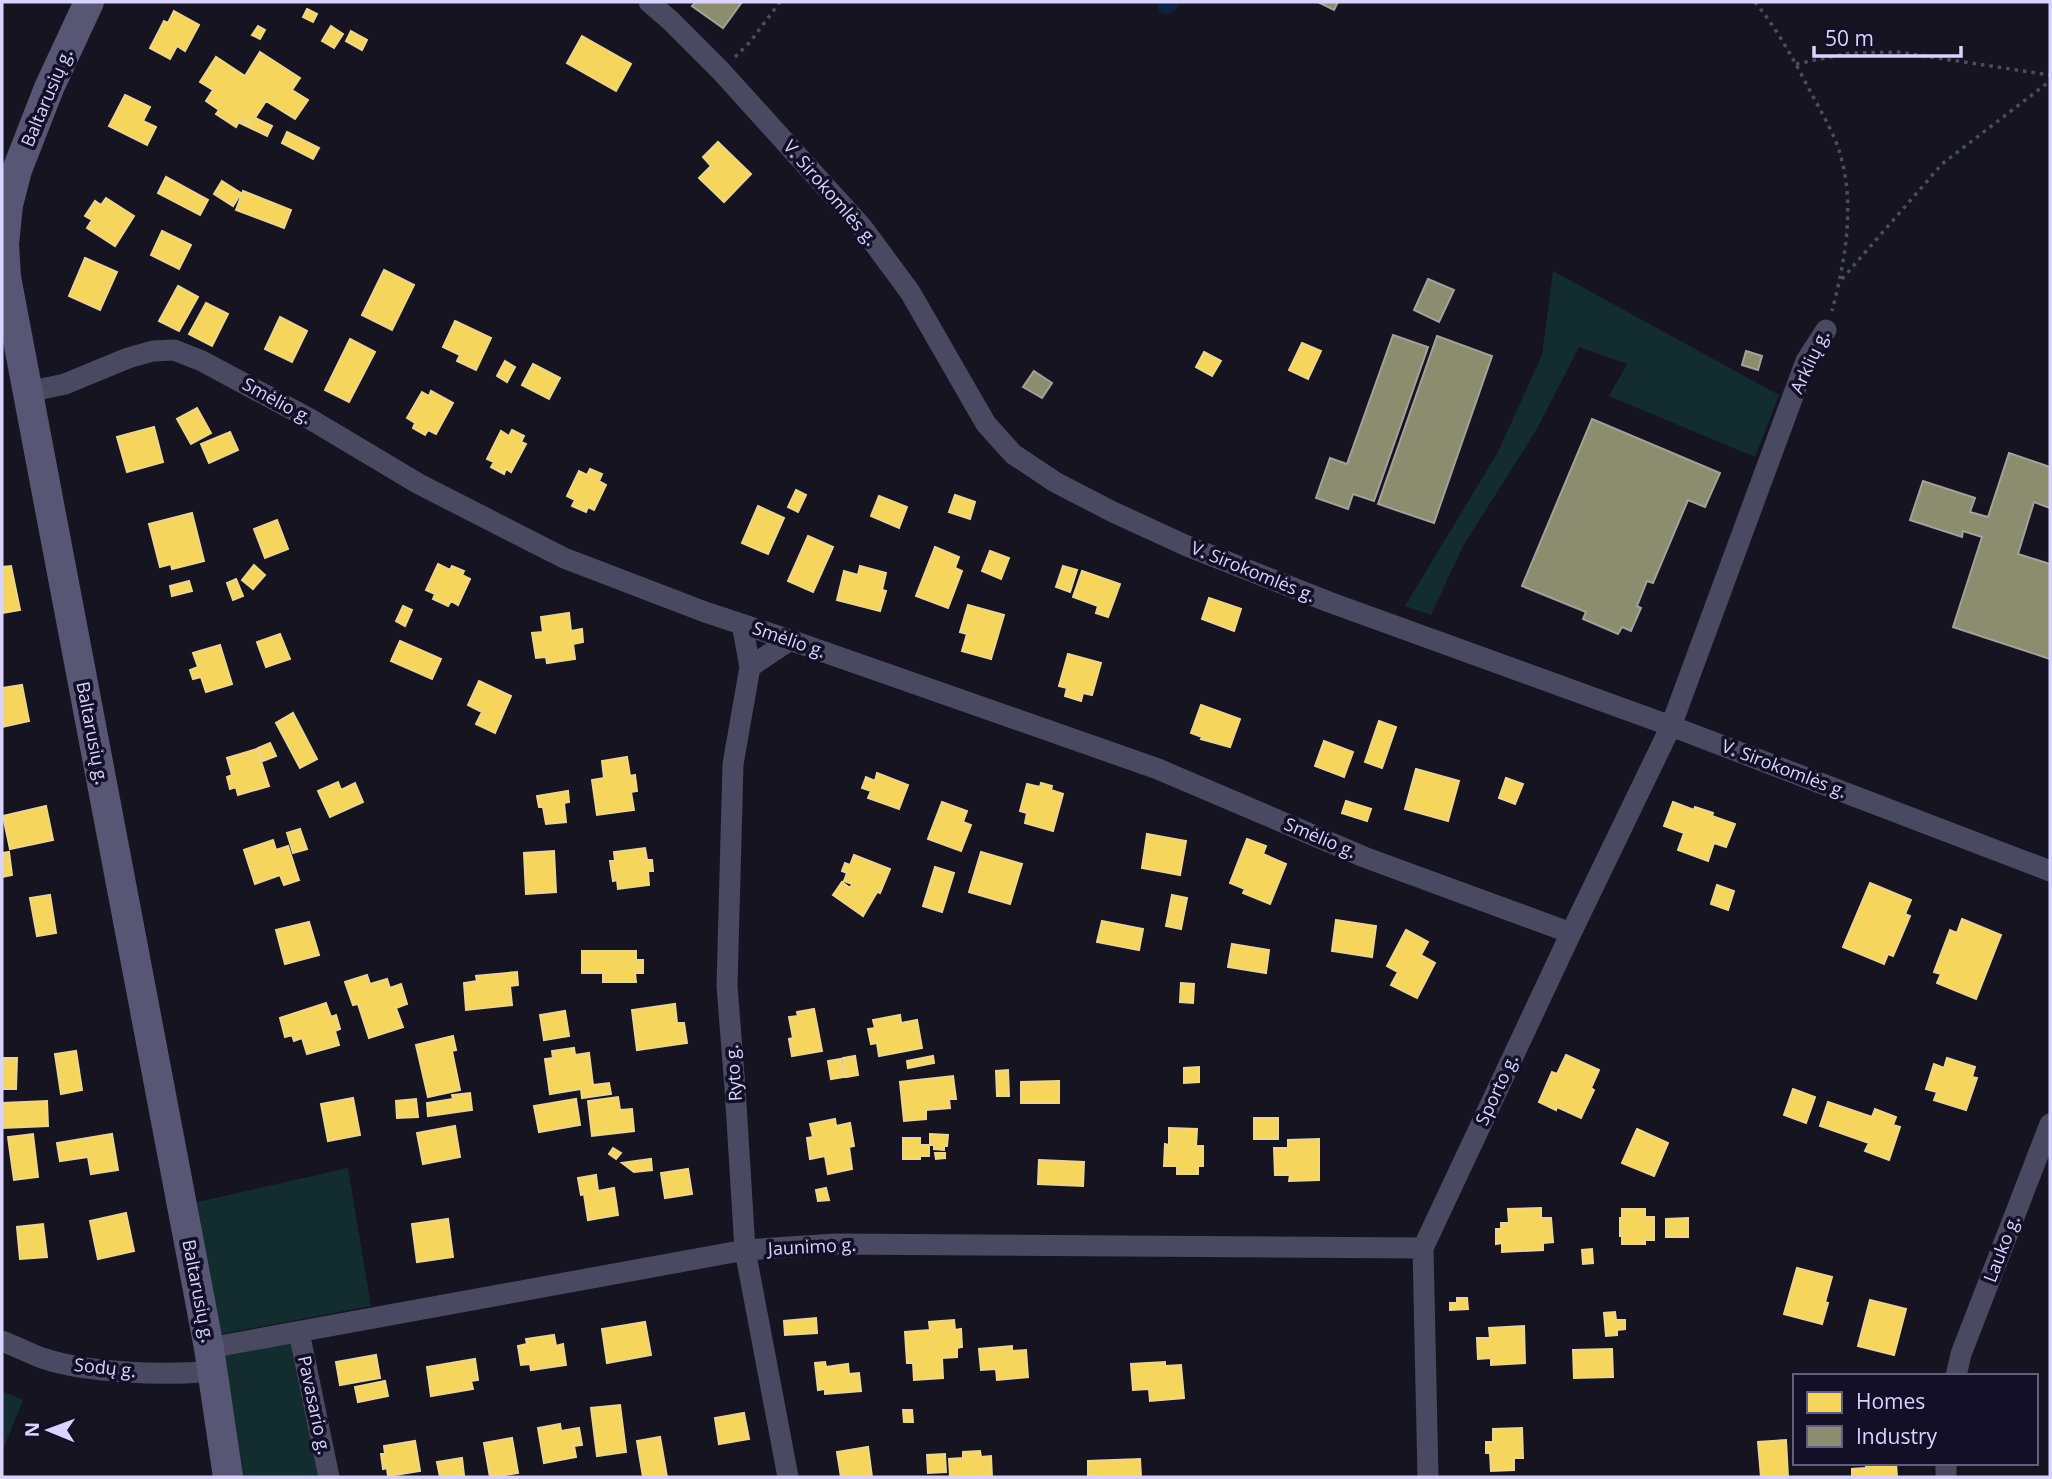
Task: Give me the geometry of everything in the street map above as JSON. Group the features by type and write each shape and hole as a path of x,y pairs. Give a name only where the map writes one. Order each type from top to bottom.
{"main road":[{"name":"Baltarusių g.","path":"89,2 49,88 18,170 8,205 4,277 210,1359 228,1477"}],"street":[{"name":"V. Sirokomlės g.","path":"649,2 720,70 862,227 910,292 986,424 1013,454 1055,482 1187,545 1329,602 1671,726 2050,871"},
{"name":"Arklių g.","path":"1671,726 1807,361 1826,330"},
{"name":"Smėlio g.","path":"28,392 65,384 128,358 153,351 174,350 214,367 310,419 419,484 564,558 642,589 1158,769 1364,858 1571,933"},
{"name":"Ryto g.","path":"742,624 750,667 733,764 727,986 745,1250 788,1477"},
{"path":"750,667 790,640"},
{"name":"Sporto g.","path":"1428,1477 1423,1248 1671,726"},
{"name":"Lauko g.","path":"1956,1374 1961,1354 2050,1124"},
{"name":"Jaunimo g.","path":"210,1359 299,1332 745,1250 835,1244 1423,1248"},
{"name":"Pavasario g.","path":"299,1332 329,1477"},
{"name":"Sodų g.","path":"2,1341 43,1358 102,1370 167,1373 210,1359"}],"path":[{"path":"720,70 750,42 780,2"},
{"name":"Arklių g.","path":"1755,2 1774,26 1796,64 1841,156 1848,197 1846,237 1840,281 1826,330"},
{"path":"1796,64 1850,53 1898,52 2050,75"},
{"path":"1840,281 1942,164 2050,82"}],"green space":[{"path":"1553,271 1779,395 1755,457 1609,396 1627,364 1579,347 1537,429 1463,546 1431,615 1405,606 1498,452 1542,355"},
{"path":"348,1168 371,1306 216,1335 189,1204"},
{"path":"291,1341 319,1477 241,1477 222,1358 240,1349"},
{"path":"2,1391 23,1400 2,1452"}],"water":[{"path":"1157,2 1181,2 1175,10 1165,14 1158,9"}],"building: Homes":[{"path":"307,9 317,14 313,22 303,17"},
{"path":"174,11 199,25 185,51 177,46 170,59 150,48 164,21 168,23"},
{"path":"258,26 265,30 260,39 252,35"},
{"path":"331,26 343,34 334,48 322,41"},
{"path":"351,31 367,40 362,50 346,41"},
{"path":"582,36 631,64 616,91 567,63"},
{"path":"260,52 300,78 292,90 308,100 295,119 266,101 251,124 241,118 236,127 216,114 219,110 206,101 213,90 200,82 216,57 245,76"},
{"path":"125,95 150,107 143,121 156,127 147,145 109,126"},
{"path":"255,118 272,126 267,136 240,123 242,119 251,124"},
{"path":"287,132 319,148 313,159 282,143"},
{"path":"718,142 751,174 724,202 699,178 711,166 703,157"},
{"path":"166,177 208,200 200,215 158,193"},
{"path":"222,181 241,193 233,206 214,194"},
{"path":"243,191 291,210 284,228 236,210"},
{"path":"106,198 134,216 115,246 87,228 92,220 85,216 95,201 101,205"},
{"path":"162,231 191,245 179,269 151,255"},
{"path":"85,258 117,272 100,310 69,296"},
{"path":"384,270 414,285 392,330 362,315"},
{"path":"178,286 198,297 179,331 159,321"},
{"path":"206,303 228,314 212,346 189,334"},
{"path":"280,317 307,331 292,362 265,349"},
{"path":"455,321 491,338 476,370 457,361 460,355 443,347"},
{"path":"350,339 375,352 349,402 325,390"},
{"path":"1302,343 1321,351 1308,379 1289,370"},
{"path":"1204,352 1221,361 1212,376 1196,367"},
{"path":"505,361 515,367 507,382 497,376"},
{"path":"533,364 560,378 549,399 522,385"},
{"path":"431,391 453,403 436,434 428,430 425,435 413,428 415,423 407,418 422,392 429,396"},
{"path":"197,408 211,433 191,444 177,419"},
{"path":"154,427 163,462 127,472 117,437"},
{"path":"512,430 524,436 521,442 526,444 511,472 506,469 504,474 491,467 494,462 487,459 501,431 509,436"},
{"path":"230,432 238,450 209,463 201,444"},
{"path":"590,469 602,474 599,481 606,485 594,510 588,507 586,512 572,506 575,500 567,496 579,471 587,475"},
{"path":"796,490 806,495 798,512 788,507"},
{"path":"955,495 975,502 970,519 949,512"},
{"path":"879,496 907,507 899,528 871,516"},
{"path":"758,506 784,518 768,554 742,543"},
{"path":"192,513 204,561 172,569 171,564 160,567 149,524"},
{"path":"277,520 288,549 265,558 254,529"},
{"path":"808,536 833,547 813,592 788,581"},
{"path":"935,547 959,557 955,568 962,571 948,608 916,596"},
{"path":"990,551 1009,558 1001,579 982,571"},
{"path":"438,564 450,570 452,566 464,571 462,575 470,579 458,605 451,601 448,606 433,599 435,594 426,590"},
{"path":"254,565 265,575 253,589 242,580"},
{"path":"11,566 20,610 2,613 2,567"},
{"path":"860,566 886,573 882,590 886,591 880,611 837,600 844,571 858,575"},
{"path":"1063,566 1077,570 1070,592 1056,587"},
{"path":"1082,571 1120,584 1108,617 1096,613 1098,606 1073,597"},
{"path":"236,579 243,596 233,600 227,583"},
{"path":"189,581 192,591 172,596 170,586"},
{"path":"1209,598 1241,609 1234,631 1202,619"},
{"path":"968,605 1004,615 991,659 962,651 967,634 960,632"},
{"path":"403,606 412,610 405,626 396,621"},
{"path":"569,613 571,631 582,629 583,642 573,644 575,659 547,663 546,657 536,658 532,633 543,632 541,617"},
{"path":"280,634 290,659 266,667 257,642"},
{"path":"400,641 441,659 432,679 391,661"},
{"path":"220,645 232,684 206,692 201,677 193,679 190,670 198,667 193,653"},
{"path":"1068,654 1101,663 1092,695 1083,693 1081,701 1065,696 1067,688 1059,686"},
{"path":"479,681 511,696 495,733 476,724 482,712 468,705"},
{"path":"22,685 29,721 2,727 2,688"},
{"path":"1201,705 1240,719 1230,747 1201,739 1202,737 1191,733"},
{"path":"293,713 317,759 300,768 276,723"},
{"path":"1379,721 1396,727 1382,768 1365,762"},
{"path":"1324,741 1353,752 1344,777 1315,766"},
{"path":"270,743 276,756 263,761 258,748"},
{"path":"257,749 269,786 238,795 236,787 230,789 227,777 232,775 227,758"},
{"path":"627,757 630,776 635,775 637,791 631,792 634,810 597,815 592,780 604,778 602,761"},
{"path":"1416,769 1459,781 1448,821 1405,809"},
{"path":"877,773 908,785 899,809 868,798 871,791 862,788 866,777 875,781"},
{"path":"1506,778 1523,784 1515,804 1499,798"},
{"path":"338,782 341,790 355,783 363,802 330,817 318,791"},
{"path":"1041,783 1052,786 1051,790 1063,794 1053,831 1025,823 1027,813 1020,811 1027,784 1040,787"},
{"path":"568,791 569,802 564,803 566,822 546,824 543,807 539,807 537,796"},
{"path":"1346,801 1371,809 1367,821 1342,813"},
{"path":"942,802 967,811 963,822 971,825 961,851 928,839"},
{"path":"1673,802 1694,810 1695,807 1713,813 1712,816 1735,824 1726,847 1714,843 1708,861 1678,850 1684,833 1664,826"},
{"path":"46,806 53,840 10,849 3,816"},
{"path":"300,829 307,849 293,853 287,833"},
{"path":"1147,834 1186,841 1180,875 1142,868"},
{"path":"1247,839 1266,846 1263,854 1286,864 1270,904 1243,893 1245,889 1230,883"},
{"path":"273,840 276,850 288,846 299,880 284,885 280,875 255,884 244,850"},
{"path":"645,848 647,860 652,860 653,871 648,871 649,885 618,889 617,880 613,881 610,861 615,861 614,852"},
{"path":"554,851 556,892 526,894 524,853"},
{"path":"9,852 12,875 2,877 2,853"},
{"path":"981,852 1022,864 1010,904 969,892"},
{"path":"854,855 890,869 880,893 877,892 863,916 833,895 842,882 850,888 852,884 844,881 847,873 842,871 845,863 850,865"},
{"path":"935,867 954,873 942,912 923,906"},
{"path":"1870,883 1911,900 1905,914 1910,916 1893,956 1888,954 1884,964 1843,947"},
{"path":"1717,885 1734,891 1728,910 1711,904"},
{"path":"50,895 56,933 37,936 30,898"},
{"path":"1172,895 1187,898 1181,929 1166,926"},
{"path":"1962,919 2001,935 1976,999 1937,983 1941,974 1934,972 1950,930 1957,933"},
{"path":"1336,920 1376,926 1372,957 1332,951"},
{"path":"1102,921 1143,929 1139,950 1097,942"},
{"path":"309,922 319,955 285,964 276,930"},
{"path":"1406,930 1428,942 1421,955 1435,963 1417,998 1391,985 1398,972 1387,966"},
{"path":"1232,944 1269,950 1266,973 1228,967"},
{"path":"582,951 636,951 636,960 643,960 643,973 635,973 636,982 603,982 603,973 582,973"},
{"path":"517,972 518,985 510,986 512,1005 466,1010 464,983 477,981 476,976"},
{"path":"367,975 370,984 387,979 390,988 401,984 407,1004 396,1008 403,1027 369,1038 358,1004 353,1005 345,982"},
{"path":"1181,983 1194,984 1193,1003 1180,1002"},
{"path":"326,1003 331,1017 336,1015 340,1029 335,1031 339,1045 307,1054 302,1038 294,1041 292,1035 285,1037 280,1018"},
{"path":"675,1004 677,1023 684,1023 687,1043 637,1050 632,1010"},
{"path":"814,1009 822,1051 792,1056 789,1039 793,1038 789,1017 798,1016 797,1012"},
{"path":"565,1011 569,1036 544,1040 540,1015"},
{"path":"900,1015 901,1023 917,1020 922,1048 879,1056 877,1043 871,1044 868,1029 875,1028 873,1020"},
{"path":"453,1036 456,1050 452,1051 460,1090 428,1097 416,1045"},
{"path":"574,1048 575,1055 589,1053 593,1085 609,1083 611,1094 582,1098 581,1089 550,1094 545,1059 553,1058 552,1051"},
{"path":"76,1051 82,1090 61,1094 55,1054"},
{"path":"1566,1055 1599,1070 1591,1088 1594,1090 1581,1118 1539,1102 1552,1072 1557,1074"},
{"path":"855,1056 858,1075 846,1077 843,1058"},
{"path":"933,1056 934,1063 908,1068 907,1061"},
{"path":"2,1058 17,1058 16,1089 2,1089"},
{"path":"1947,1058 1975,1067 1972,1077 1977,1078 1966,1110 1934,1100 1937,1092 1926,1089 1934,1064 1944,1068"},
{"path":"841,1059 844,1077 831,1079 828,1061"},
{"path":"1199,1067 1199,1082 1184,1083 1184,1068"},
{"path":"1008,1070 1009,1096 997,1096 996,1071"},
{"path":"953,1076 956,1099 949,1099 950,1108 926,1110 926,1119 904,1121 900,1082"},
{"path":"1059,1081 1059,1103 1021,1103 1021,1082"},
{"path":"1793,1089 1815,1097 1806,1123 1784,1115"},
{"path":"470,1093 472,1110 428,1116 427,1103 453,1099 452,1095"},
{"path":"618,1097 620,1110 632,1109 634,1131 592,1136 588,1101"},
{"path":"353,1098 360,1135 328,1141 321,1104"},
{"path":"416,1099 418,1117 397,1118 396,1101"},
{"path":"576,1099 580,1125 539,1132 534,1106"},
{"path":"47,1101 48,1126 3,1128 2,1103"},
{"path":"1828,1102 1872,1117 1875,1109 1896,1117 1893,1125 1900,1127 1889,1160 1865,1151 1869,1143 1820,1126"},
{"path":"1254,1118 1278,1118 1278,1139 1254,1139"},
{"path":"835,1119 836,1126 850,1123 854,1146 849,1147 852,1169 828,1174 825,1156 810,1159 807,1138 813,1137 810,1124"},
{"path":"455,1126 460,1157 423,1164 417,1133"},
{"path":"1169,1128 1197,1129 1196,1146 1203,1146 1203,1166 1198,1166 1198,1174 1177,1174 1177,1166 1164,1166 1165,1144 1169,1145"},
{"path":"1637,1129 1668,1143 1654,1176 1622,1163"},
{"path":"33,1134 38,1177 14,1180 8,1137"},
{"path":"112,1134 118,1170 91,1174 88,1157 60,1161 57,1143"},
{"path":"930,1134 948,1135 944,1150 934,1149 934,1145 930,1145"},
{"path":"903,1138 920,1138 920,1145 929,1145 929,1156 903,1159"},
{"path":"1319,1139 1319,1180 1289,1181 1290,1175 1275,1175 1274,1148 1288,1148 1288,1140"},
{"path":"613,1148 621,1153 616,1159 609,1154"},
{"path":"935,1153 945,1153 945,1158 936,1159"},
{"path":"651,1159 652,1170 634,1172 622,1163"},
{"path":"1039,1160 1084,1162 1083,1186 1038,1184"},
{"path":"688,1169 692,1194 665,1198 661,1173"},
{"path":"596,1175 598,1191 614,1188 618,1215 588,1220 584,1194 581,1195 578,1178"},
{"path":"826,1188 829,1200 818,1201 816,1190"},
{"path":"1541,1208 1541,1218 1551,1218 1553,1242 1543,1243 1543,1250 1502,1252 1502,1243 1496,1244 1496,1229 1501,1229 1501,1223 1509,1223 1508,1209"},
{"path":"1622,1209 1645,1209 1645,1217 1654,1217 1654,1240 1645,1240 1645,1244 1622,1244"},
{"path":"126,1213 134,1251 98,1259 90,1221"},
{"path":"1688,1218 1688,1237 1666,1237 1666,1219"},
{"path":"448,1219 453,1257 417,1262 412,1224"},
{"path":"43,1224 47,1257 20,1259 17,1227"},
{"path":"1592,1249 1593,1263 1583,1264 1582,1250"},
{"path":"1797,1268 1832,1277 1822,1324 1784,1314"},
{"path":"1457,1298 1467,1298 1468,1309 1450,1310 1450,1303 1457,1303"},
{"path":"1870,1300 1906,1309 1894,1355 1858,1346"},
{"path":"1615,1312 1616,1320 1625,1320 1625,1329 1617,1330 1617,1335 1606,1336 1604,1313"},
{"path":"816,1318 817,1333 785,1335 784,1321"},
{"path":"954,1320 955,1330 961,1329 962,1347 957,1348 957,1357 942,1358 943,1378 914,1380 913,1363 907,1363 905,1332 930,1330 929,1322"},
{"path":"645,1322 651,1355 607,1363 602,1329"},
{"path":"1524,1326 1525,1363 1491,1365 1491,1358 1478,1359 1477,1338 1490,1338 1489,1328"},
{"path":"554,1335 556,1346 563,1344 566,1365 531,1370 530,1364 521,1365 518,1346 527,1344 526,1339"},
{"path":"1012,1346 1012,1351 1026,1350 1028,1377 997,1380 996,1369 981,1370 979,1349"},
{"path":"1612,1349 1613,1377 1574,1378 1573,1350"},
{"path":"376,1355 380,1378 340,1385 336,1362"},
{"path":"475,1359 478,1380 471,1381 473,1389 431,1396 427,1367"},
{"path":"825,1362 826,1367 848,1364 849,1374 859,1373 861,1391 825,1394 825,1389 818,1390 815,1363"},
{"path":"1165,1362 1165,1366 1181,1365 1184,1398 1150,1401 1149,1389 1133,1390 1131,1364"},
{"path":"385,1381 388,1396 358,1402 355,1387"},
{"path":"620,1405 626,1452 597,1456 591,1408"},
{"path":"903,1410 912,1410 913,1422 904,1422"},
{"path":"744,1413 749,1439 719,1444 715,1418"},
{"path":"560,1424 561,1431 579,1428 582,1445 574,1446 576,1457 544,1463 538,1428"},
{"path":"1522,1428 1523,1458 1514,1458 1514,1470 1491,1471 1486,1442 1493,1442 1493,1429"},
{"path":"660,1437 667,1477 643,1477 637,1441"},
{"path":"512,1438 518,1473 490,1477 484,1443"},
{"path":"1786,1440 1788,1477 1761,1477 1758,1442"},
{"path":"415,1441 420,1471 388,1476 387,1468 383,1469 381,1454 385,1454 384,1446"},
{"path":"868,1447 872,1477 841,1477 837,1452"},
{"path":"980,1451 981,1457 991,1456 992,1477 950,1477 949,1459 963,1458 963,1452"},
{"path":"945,1454 946,1472 928,1473 927,1455"},
{"path":"462,1458 464,1475 440,1477 437,1462"},
{"path":"1140,1459 1141,1477 1088,1477 1088,1461"},
{"path":"1866,1465 1896,1465 1897,1477 1852,1477 1852,1469 1866,1468"}],"building: Industry":[{"path":"696,2 742,2 723,28 692,6"},
{"path":"1318,2 1338,2 1334,10"},
{"path":"1428,279 1454,290 1439,322 1414,310"},
{"path":"1393,335 1428,347 1374,501 1353,494 1348,509 1316,498 1330,458 1347,464"},
{"path":"1437,336 1492,356 1434,523 1378,504"},
{"path":"1746,351 1762,356 1758,370 1742,365"},
{"path":"1034,371 1052,383 1042,398 1023,387"},
{"path":"1592,419 1720,473 1705,507 1688,500 1653,583 1647,581 1637,606 1641,608 1631,631 1622,627 1618,634 1583,619 1586,612 1522,586"},
{"path":"2009,453 2050,467 2050,508 2034,502 2018,554 2050,564 2050,659 1953,627 1982,537 1963,531 1962,537 1910,520 1923,481 1975,498 1970,512 1988,517"}]}
